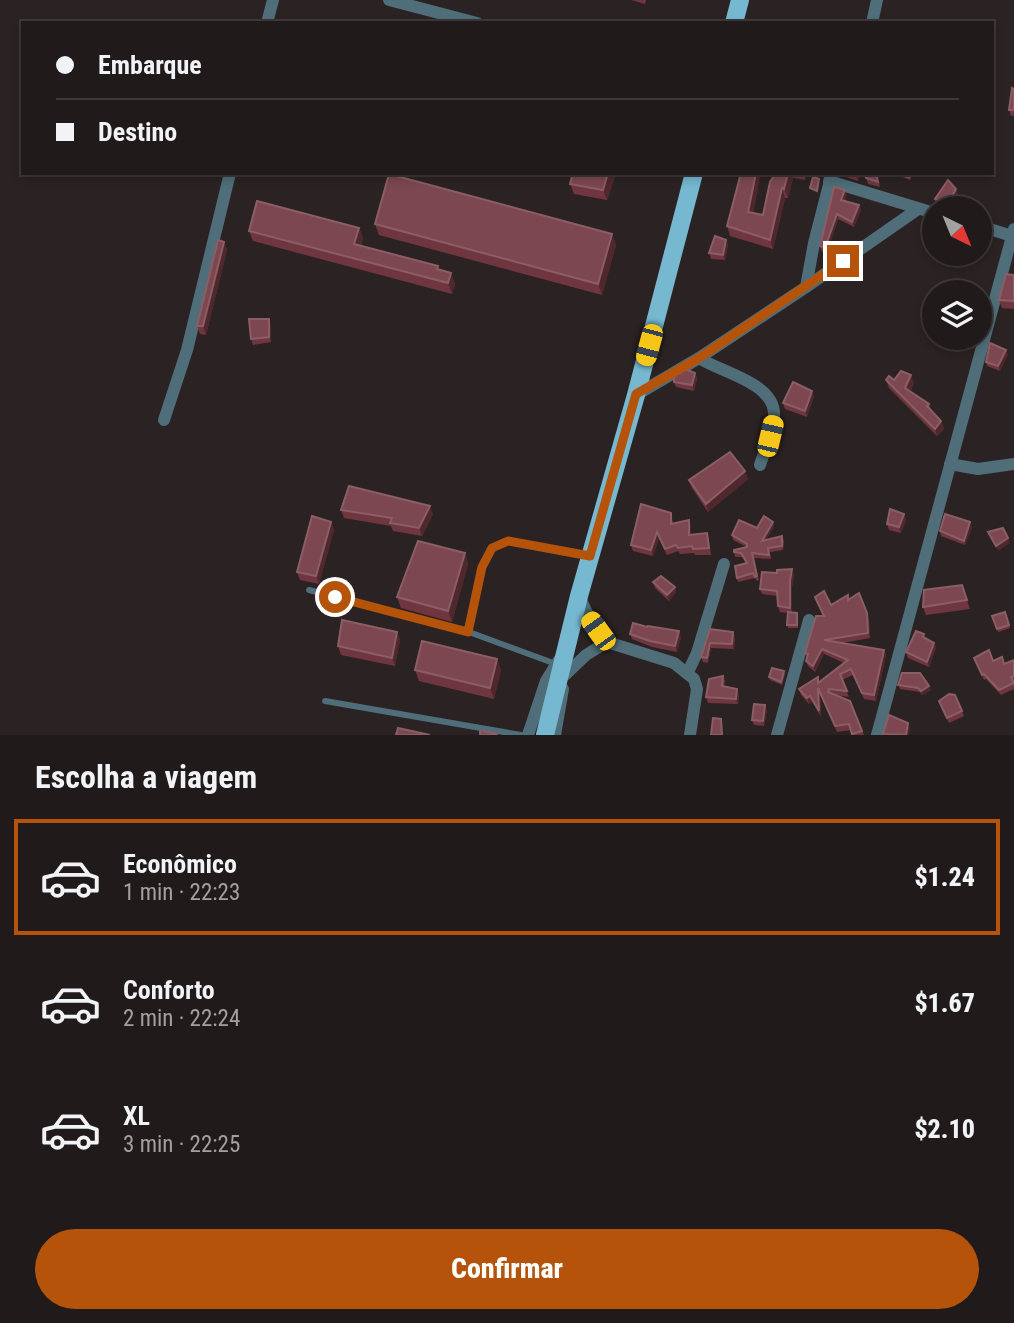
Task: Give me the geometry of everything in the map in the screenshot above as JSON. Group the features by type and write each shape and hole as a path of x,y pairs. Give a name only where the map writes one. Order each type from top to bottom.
{"main road":[{"path":"735,21 740,0"},
{"path":"545,735 560,659 636,394 693,175"}],"street":[{"path":"268,21 273,0"},
{"path":"389,0 469,21"},
{"path":"872,21 877,0"},
{"path":"164,420 187,350 230,175"},
{"path":"806,287 831,177 922,210"},
{"path":"636,394 699,358 918,209"},
{"path":"877,735 1013,232 992,228"},
{"path":"699,358 757,386 768,395 774,407 775,419 760,464"},
{"path":"950,464 978,469 1014,464"},
{"path":"688,672 697,653 724,564"},
{"path":"579,596 590,619 607,642 674,663 694,679 697,689 690,735"},
{"path":"778,735 809,620"},
{"path":"565,675 586,655 607,642"},
{"path":"555,735 565,675 560,659"},
{"path":"528,735 546,681 560,659"}],"lane":[{"path":"468,632 482,567 492,548 508,541 590,556"},
{"path":"309,590 560,659"},
{"path":"325,701 521,735"}],"building":[{"path":"1012,88 1014,110 1009,110"},
{"path":"389,175 393,175 612,234 598,284 375,224"},
{"path":"572,175 607,175 603,190 570,184"},
{"path":"740,175 756,175 748,212 763,215 770,182 775,175 788,175 770,240 727,226"},
{"path":"865,175 876,175 878,182"},
{"path":"813,177 819,179 817,191 810,188"},
{"path":"948,180 956,189 952,196 937,196"},
{"path":"834,187 845,190 841,200 859,205 852,222 837,214 825,248 820,246"},
{"path":"257,201 359,228 354,244 438,266 437,269 451,273 448,283 249,231"},
{"path":"715,236 726,240 723,255 709,253"},
{"path":"218,240 224,242 203,326 197,326"},
{"path":"1006,274 1014,275 1014,301 999,300"},
{"path":"249,319 269,319 269,337 251,339"},
{"path":"992,344 1006,350 998,366 986,362"},
{"path":"685,369 695,373 692,385 674,382 674,376"},
{"path":"901,371 911,375 905,388 929,404 927,406 941,421 935,429 886,380 889,376 894,380"},
{"path":"793,382 812,391 805,411 783,403"},
{"path":"730,452 745,471 706,504 689,480"},
{"path":"349,486 430,506 419,528 390,523 392,518 341,510"},
{"path":"641,504 671,513 671,524 689,520 689,535 707,533 709,548 678,548 676,545 665,549 657,532 651,550 631,545"},
{"path":"890,509 904,514 899,527 887,524"},
{"path":"945,514 970,522 964,541 940,531"},
{"path":"312,516 331,522 316,576 297,572"},
{"path":"764,516 773,522 762,541 782,536 782,546 768,548 769,555 752,553 757,576 753,573 737,578 735,566 747,563 741,553 734,550 747,547 747,544 732,535 739,520 757,528"},
{"path":"1003,528 1008,538 996,546 988,532"},
{"path":"418,541 465,553 448,611 397,597"},
{"path":"792,569 790,608 778,606 777,591 760,589 762,572 777,573 777,570"},
{"path":"661,576 675,587 667,595 653,582"},
{"path":"962,585 967,600 923,607 924,590"},
{"path":"824,591 831,605 848,595 848,600 859,593 867,613 868,633 824,640 884,650 874,695 862,693 851,669 840,674 847,691 829,689 828,692 850,701 862,731 852,734 849,724 835,726 818,688 819,711 810,696 807,698 799,689 818,677 818,683 848,660 822,649 813,666 806,661 808,654 805,653 816,616 824,616 815,597"},
{"path":"788,612 797,613 797,625 787,625"},
{"path":"1005,612 1009,625 997,629 992,616"},
{"path":"342,620 397,632 392,658 338,646"},
{"path":"633,623 679,631 675,646 630,634"},
{"path":"710,629 733,632 732,644 710,643 707,658 701,657"},
{"path":"916,631 934,643 927,662 906,652"},
{"path":"422,641 497,659 490,688 415,670"},
{"path":"989,650 993,661 1002,657 1004,664 1014,660 1014,676 1011,677 1014,683 999,690 982,675 974,658"},
{"path":"772,668 784,671 781,682 769,677"},
{"path":"902,673 920,673 929,686 921,691 918,688 898,685"},
{"path":"723,676 722,686 737,689 736,699 706,697 709,679"},
{"path":"949,694 955,695 962,711 947,718 939,701"},
{"path":"754,704 765,705 763,721 752,720"},
{"path":"889,715 908,723 906,735 883,734"},
{"path":"713,718 721,719 722,735 711,735"},
{"path":"398,728 430,735 396,735"},
{"path":"480,731 497,734 480,735"}],"route":[{"path":"335,597 468,632 482,567 492,548 508,541 590,556 636,394 699,358 843,261"}]}
